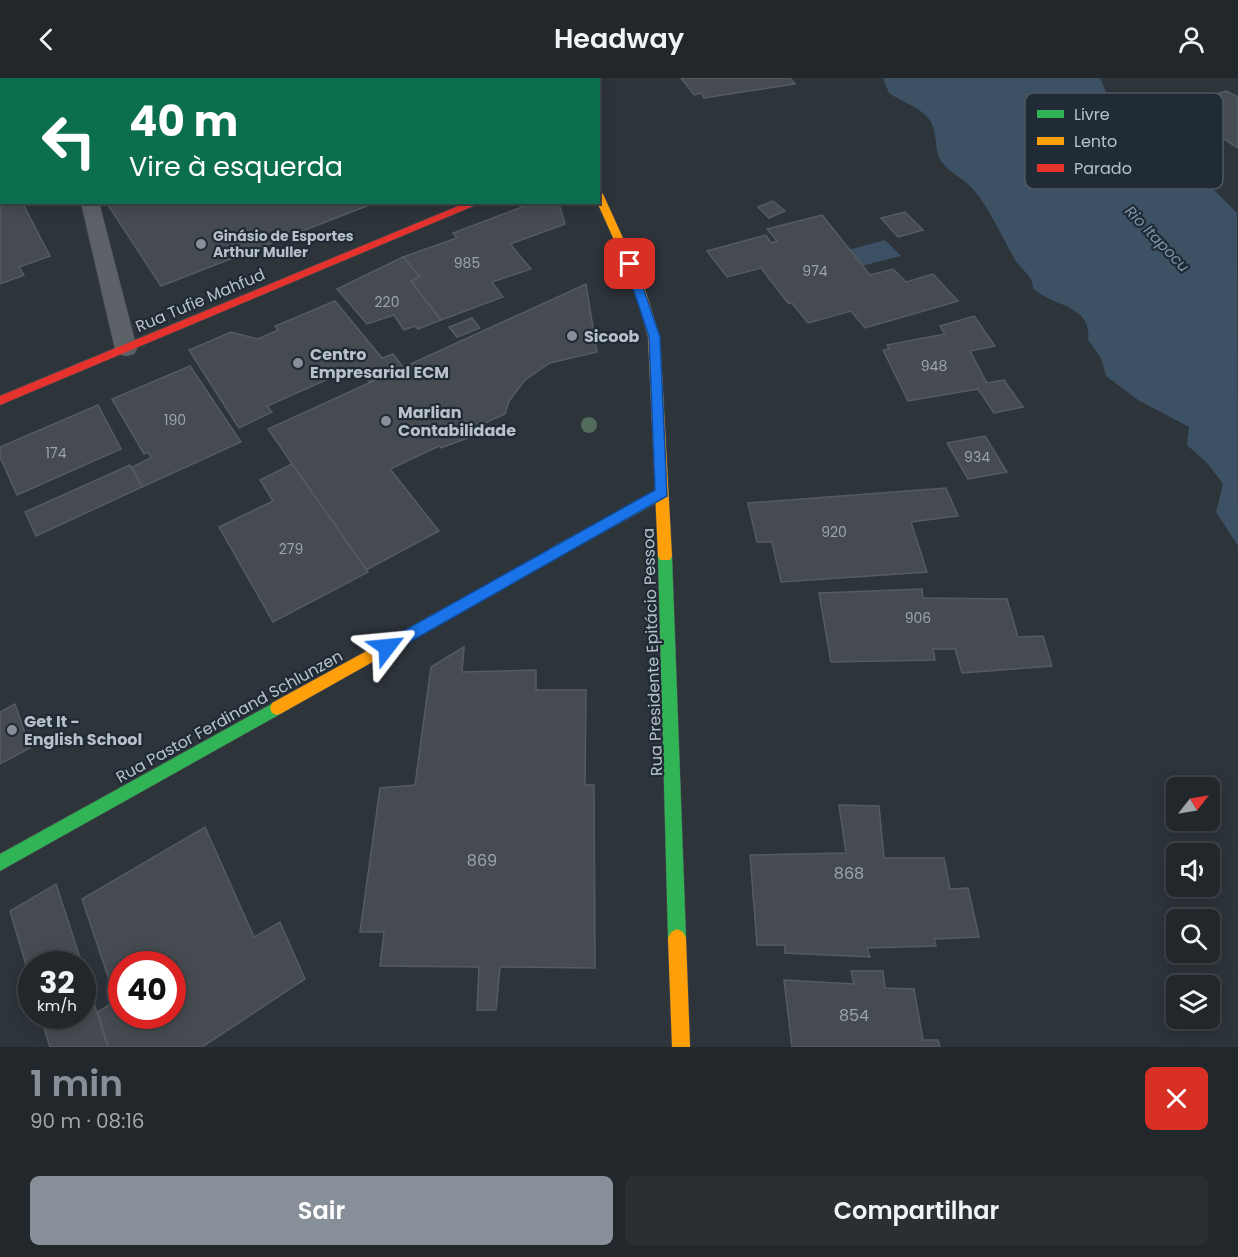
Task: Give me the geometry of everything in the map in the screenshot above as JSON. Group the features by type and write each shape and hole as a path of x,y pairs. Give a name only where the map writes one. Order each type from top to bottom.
{"main road":[{"name":"Rua Presidente Epitácio Pessoa","path":"600,198 637,280 654,337 662,493 681,1047"},
{"name":"Rua Tufie Mahfud","path":"0,401 473,204"},
{"name":"Rua Pastor Ferdinand Schlunzen","path":"0,863 662,493"}],"lane":[{"path":"90,204 126,349"}],"water":[{"name":"Rio Itapocu","path":"883,78 1100,78 1106,93 1025,93 1025,189 1213,189 1237,213 1238,546 1216,512 1223,484 1208,464 1187,445 1189,427 1138,400 1106,376 1101,358 1088,340 1088,328 1084,319 1078,313 1033,288 1031,279 1014,258 990,213 978,196 968,184 941,161 937,151 934,128 928,118 915,107 889,93"},
{"path":"885,240 901,256 862,266 848,250"}],"building":[{"path":"681,78 790,78 795,84 704,98 701,93 694,95"},
{"path":"1226,91 1238,97 1238,148 1223,138 1223,93 1220,93"},
{"path":"773,201 785,211 769,218 758,207"},
{"path":"0,204 23,204 50,256 19,267 24,275 0,284"},
{"name":"Ginásio de Esportes Arthur Muller","path":"107,204 372,204 161,286"},
{"path":"530,204 559,204 565,224 510,244 531,269 492,282 503,297 441,320 411,281 420,277 403,257 457,238 453,233"},
{"path":"905,212 923,230 898,237 881,218"},
{"path":"822,215 870,275 893,269 906,282 933,274 958,301 865,328 851,311 808,323 792,303 788,303 761,268 727,277 707,251 766,235 771,243 777,241 767,229"},
{"path":"403,257 420,277 411,281 441,320 418,329 415,326 404,330 394,315 367,324 337,289"},
{"name":"Marlian Contabilidade","path":"586,284 597,352 550,363 525,380 509,401 505,414 467,431 470,437 441,448 439,446 390,469 439,531 366,570 268,429"},
{"name":"Centro Empresarial ECM","path":"335,301 382,358 393,354 403,367 370,382 353,368 267,406 272,412 239,428 189,350 231,332 258,339 278,330 275,326"},
{"path":"974,316 995,346 970,351 987,383 1004,380 1023,407 994,413 978,389 908,401 883,350 889,349 887,345 945,334 940,326"},
{"path":"472,318 480,328 457,337 449,327"},
{"path":"190,366 241,442 142,487 132,467 151,458 148,452 144,454 112,399"},
{"path":"98,405 121,449 17,495 0,457 0,447"},
{"path":"985,436 1007,472 968,479 947,443"},
{"path":"292,464 368,572 273,622 219,527 273,501 260,480"},
{"path":"130,465 142,487 36,536 25,512"},
{"path":"946,488 958,516 911,522 927,572 781,582 772,542 757,542 748,503"},
{"path":"922,589 923,598 1007,599 1018,637 1043,636 1052,666 962,673 955,649 933,649 935,660 831,662 819,593"},
{"path":"464,647 462,672 536,670 536,690 586,690 585,785 594,785 595,968 500,967 496,1010 477,1010 479,967 380,966 384,932 360,932 380,788 415,785 431,667"},
{"name":"Get It - English School","path":"15,704 30,748 0,764 0,712"},
{"path":"839,805 879,806 884,858 944,858 950,889 968,888 979,937 934,939 936,946 867,948 870,957 785,953 785,945 757,945 750,855 846,853"},
{"path":"205,827 254,937 280,922 305,979 202,1047 108,1047 98,1012 108,1005 108,1029 186,1029 186,951 108,951 108,976 82,899"},
{"path":"56,884 78,951 22,951 10,911"},
{"path":"851,971 883,971 885,988 914,989 923,1040 938,1040 940,1047 792,1047 784,980 854,984"},
{"path":"96,1010 108,1047 50,1047 44,1029 96,1029"}],"traffic: fast":[{"path":"554,553 662,493"},
{"path":"665,556 677,938"},
{"path":"0,863 277,708"}],"traffic: slow":[{"path":"600,198 637,280 654,337 665,556"},
{"path":"277,708 554,553"},
{"path":"677,938 681,1047"}],"traffic: jam":[{"path":"0,401 473,204"}],"place":[{"name":"Ginásio de Esportes Arthur Muller","path":"201,244"},
{"name":"Sicoob","path":"572,336"},
{"name":"Centro Empresarial ECM","path":"298,363"},
{"name":"Marlian Contabilidade","path":"386,421"},
{"name":"Get It - English School","path":"12,730"}],"route":[{"path":"387,647 662,493 654,337 630,264"}]}
